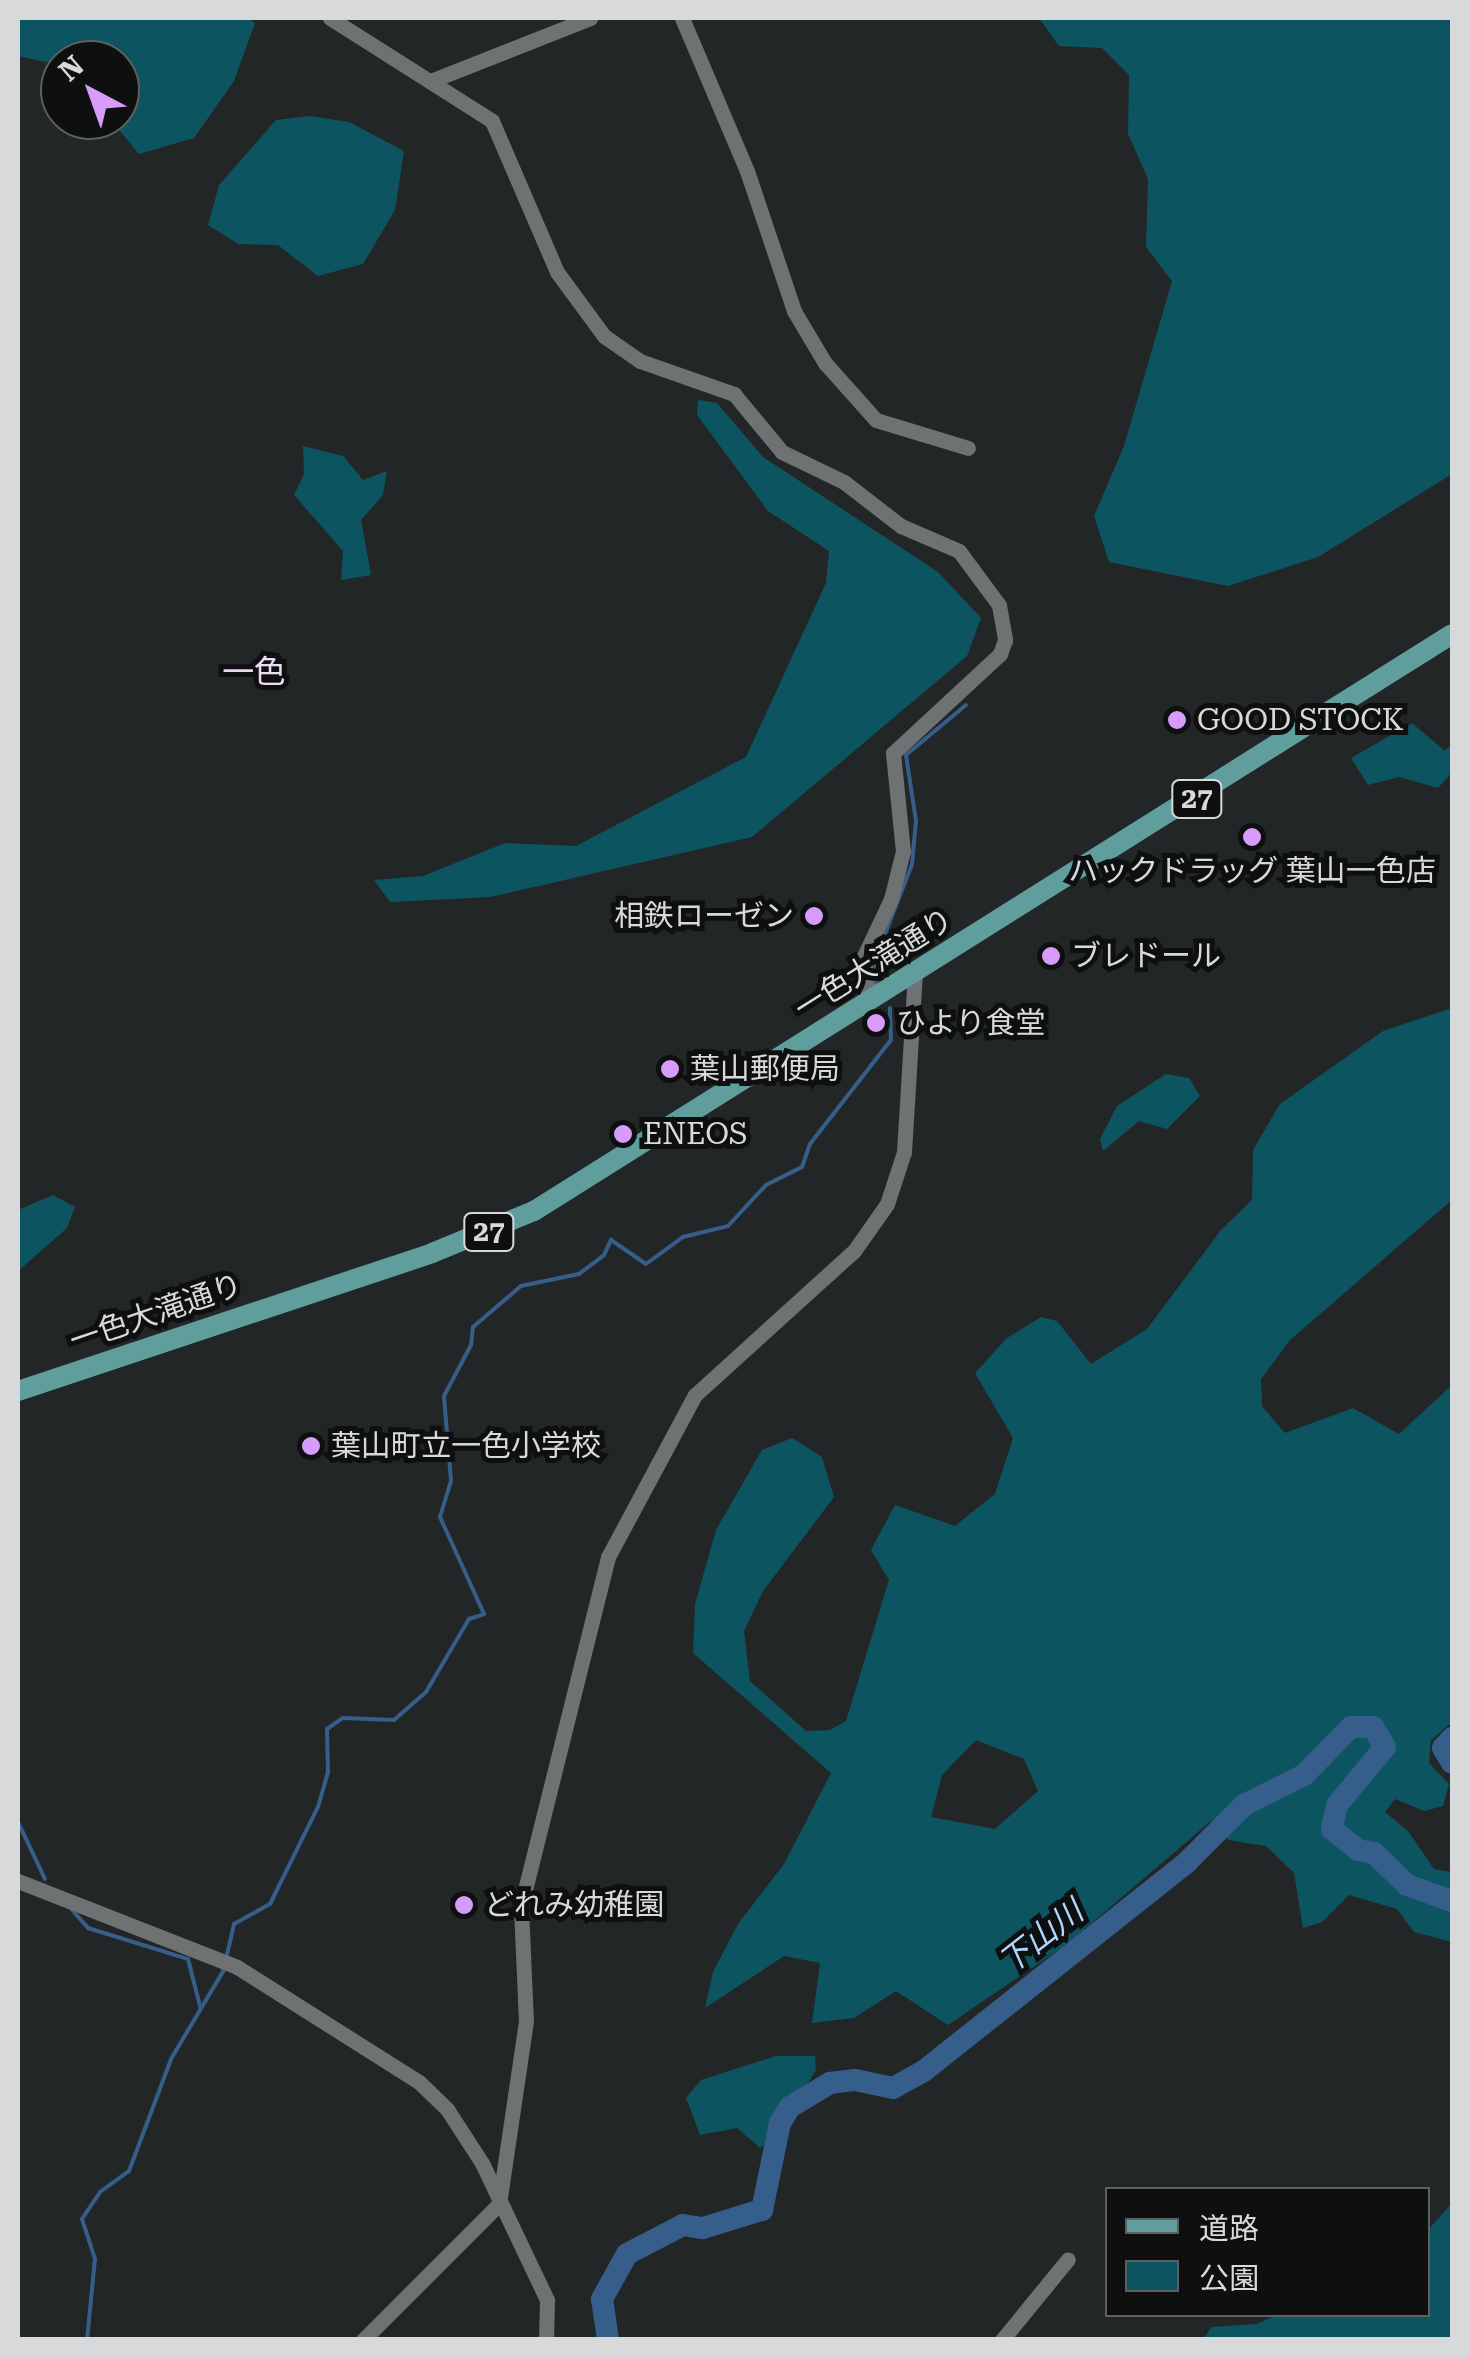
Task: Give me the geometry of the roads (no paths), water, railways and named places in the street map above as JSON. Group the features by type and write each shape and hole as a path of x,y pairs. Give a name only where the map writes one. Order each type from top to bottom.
{"main road":[{"name":"一色大滝通り","path":"18,1391 504,1226 915,974 1452,634"}],"street":[{"path":"330,18 492,121 557,272 604,336 640,361 734,394 782,452 844,482 901,526 958,551 999,605 1005,640 1000,654 893,753 904,851 891,899 864,956 870,1002"},
{"path":"433,80 590,18"},
{"path":"682,18 747,171 794,311 825,363 876,420 968,448"},
{"path":"364,2340 500,2204 526,2022 521,1906 604,1571 695,1395 854,1251 887,1204 904,1152 915,974"},
{"path":"18,1881 227,1962 419,2082 463,2131 500,2204 546,2300 546,2340"},
{"path":"1002,2340 1068,2259"}],"waterway":[{"path":"877,985 875,960 912,864 916,821 906,755 966,705"},
{"path":"226,1959 234,1924 270,1904 318,1807 328,1773 327,1729 343,1718 394,1720 426,1692 469,1619 484,1614 440,1517 451,1480 444,1396 471,1345 473,1327 521,1286 579,1274 604,1255 611,1240 646,1264 683,1237 728,1226 766,1185 802,1167 810,1144 891,1040 890,1008"},
{"name":"下山川","path":"608,2340 602,2299 627,2254 683,2225 703,2228 762,2210 780,2123 790,2107 830,2083 855,2080 893,2088 925,2070 1187,1862 1244,1805 1304,1775 1351,1727 1373,1727 1385,1747 1337,1805 1332,1829 1358,1850 1374,1853 1407,1885 1452,1901"},
{"name":"下山川","path":"1452,1738 1443,1748 1452,1763"},
{"path":"18,1822 45,1879"},
{"path":"72,1910 88,1928 188,1959 200,2006"},
{"path":"87,2340 95,2259 82,2219 100,2192 129,2171 171,2059 225,1968"}],"place":[{"name":"GOOD STOCK","path":"1177,720"},
{"name":"ハックドラッグ 葉山一色店","path":"1252,837"},
{"name":"相鉄ローゼン","path":"814,916"},
{"name":"ブレドール","path":"1051,956"},
{"name":"ひより食堂","path":"876,1023"},
{"name":"葉山郵便局","path":"670,1069"},
{"name":"ENEOS","path":"623,1134"},
{"name":"葉山町立一色小学校","path":"311,1446"},
{"name":"どれみ幼稚園","path":"464,1905"}],"district":[{"name":"一色","path":"254,672"}]}
